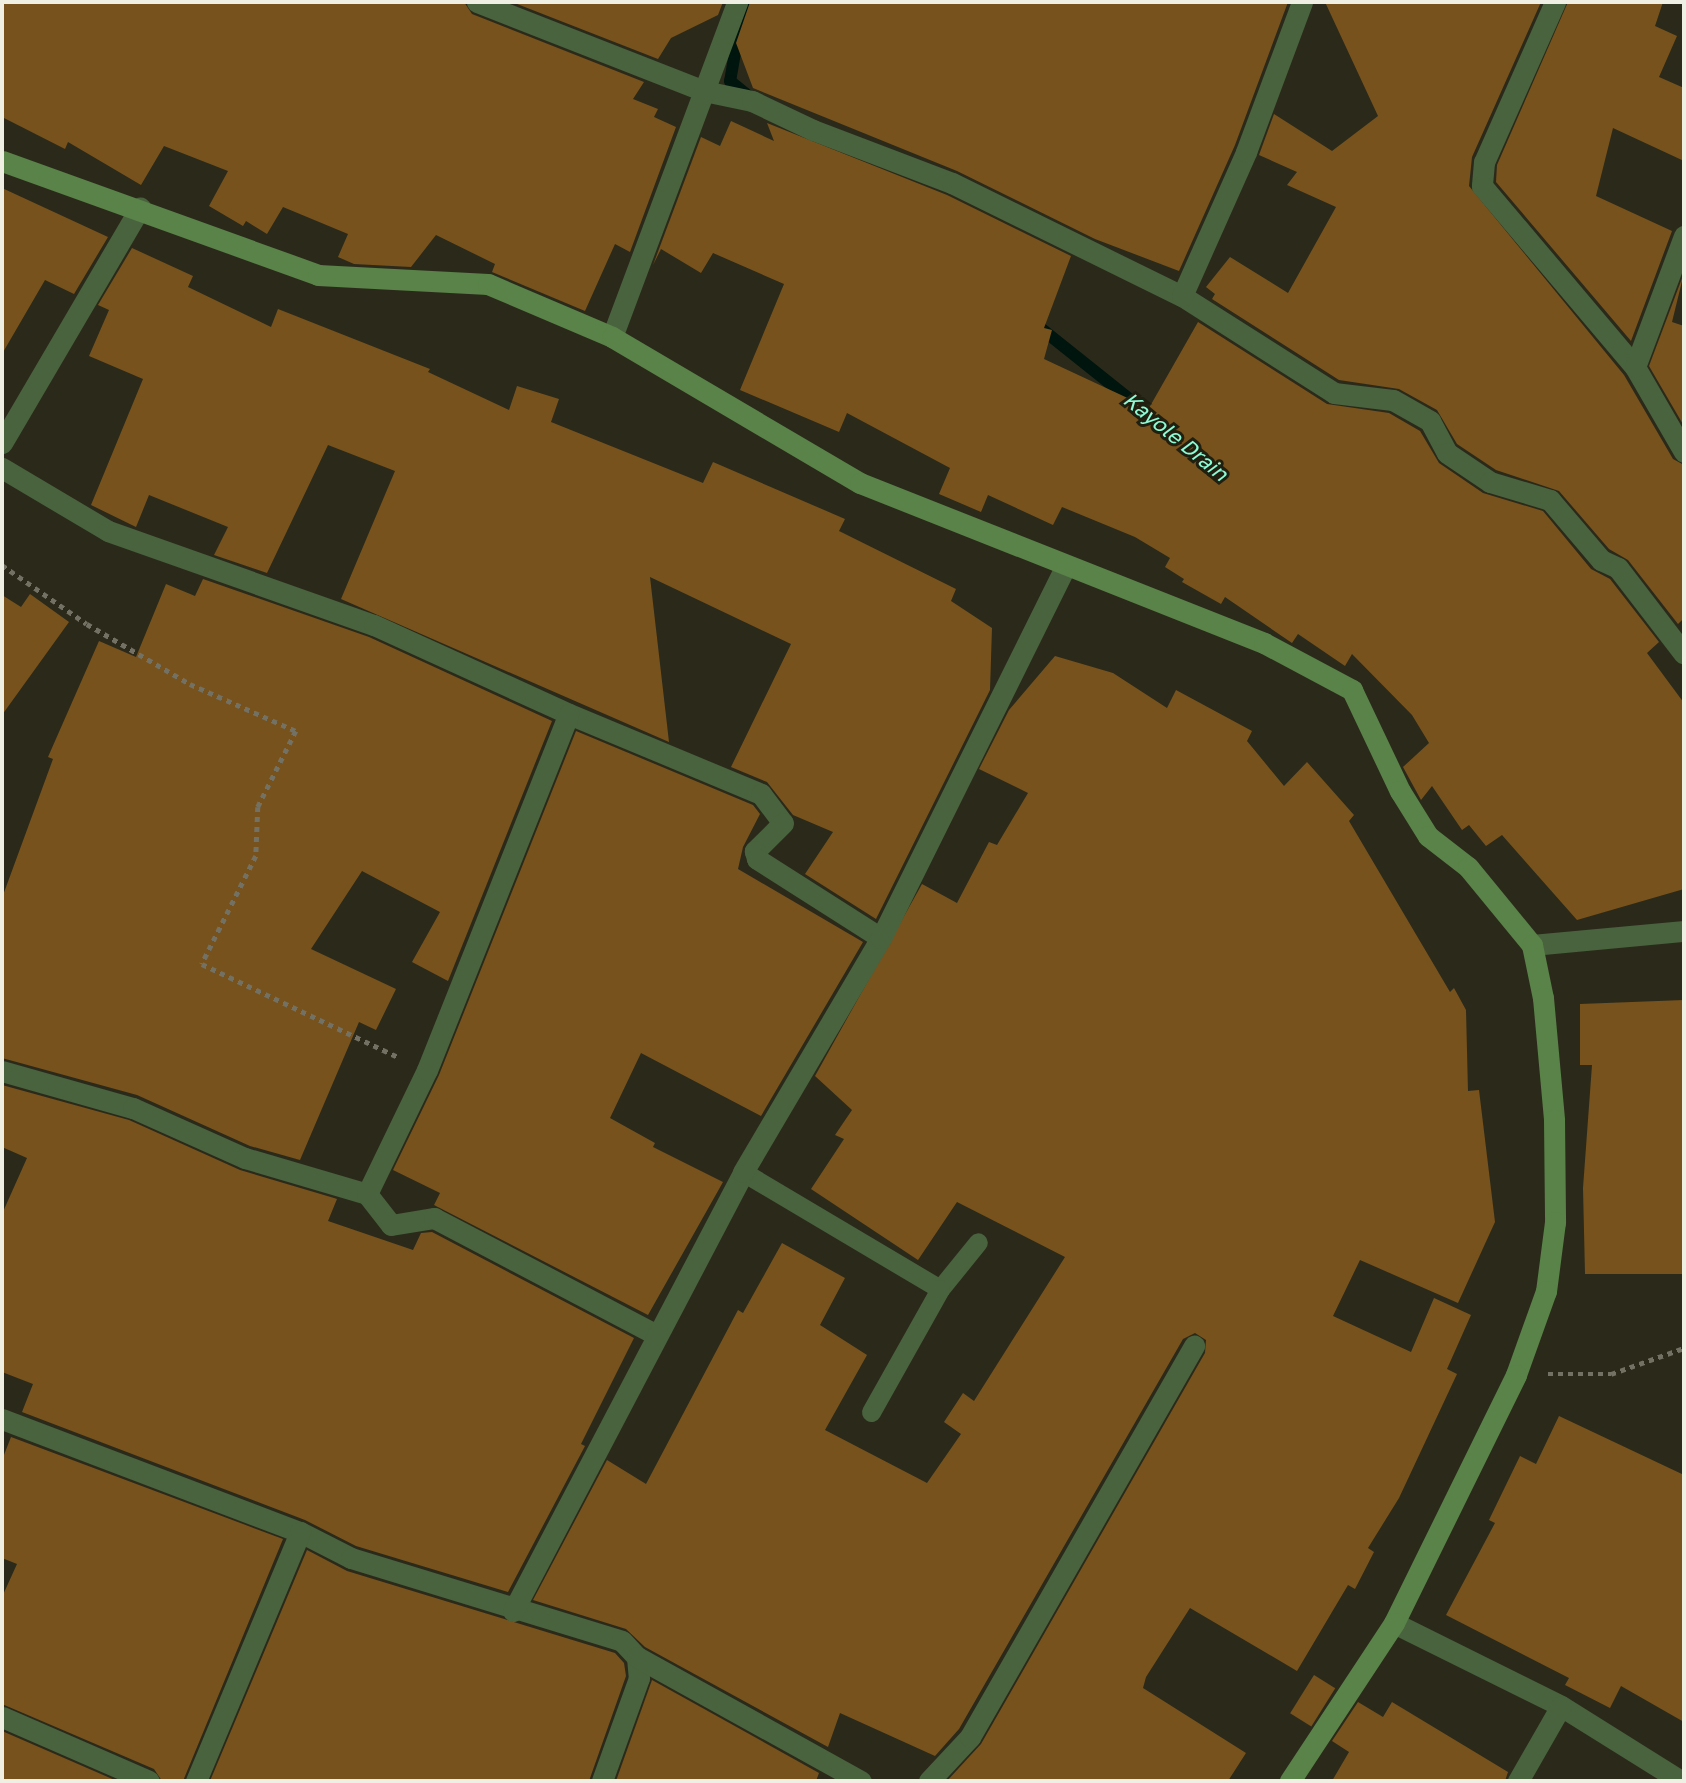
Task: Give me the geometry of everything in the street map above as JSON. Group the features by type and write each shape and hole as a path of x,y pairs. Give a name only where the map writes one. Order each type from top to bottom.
{"street":[{"path":"477,2 704,91 752,101 813,130 952,183 1181,296 1334,393 1393,400 1430,421 1447,453 1490,482 1550,500 1601,560 1618,568 1684,654"},
{"path":"612,337 737,2"},
{"path":"1181,296 1246,152 1301,2"},
{"path":"1555,2 1484,162 1482,186 1635,368 1684,452"},
{"path":"2,161 140,208 318,275 488,284 612,337 860,483 1065,567 1264,643 1352,690 1400,791 1428,836 1468,867 1532,945 1543,998 1555,1120 1555,1222 1546,1291 1516,1375 1394,1623 1290,1781"},
{"path":"2,443 140,208"},
{"path":"1635,368 1684,236"},
{"path":"2,468 108,531 373,625 569,714 761,794 783,823 755,850 757,859 881,938"},
{"path":"513,1611 655,1334 743,1172 881,938 1065,567"},
{"path":"367,1194 427,1070 569,714"},
{"path":"1532,945 1684,931"},
{"path":"2,1071 133,1108 245,1158 367,1194 391,1225 434,1218 655,1334"},
{"path":"929,1781 970,1737 1195,1346"},
{"path":"2,1419 300,1532 351,1558 513,1611 622,1641 637,1657 861,1781"},
{"path":"195,1781 300,1532"},
{"path":"1394,1623 1561,1706 1682,1781"},
{"path":"602,1781 639,1678 637,1657"},
{"path":"1518,1781 1561,1706"},
{"path":"2,1717 149,1781"}],"lane":[{"path":"743,1172 940,1289"},
{"path":"871,1412 940,1289 978,1242"}],"path":[{"path":"2,565 87,624 190,684 296,731 258,807 256,856 202,964 427,1070"},
{"path":"1516,1375 1611,1374 1684,1348"}],"building":[{"path":"2,2 464,2 472,14 644,82 633,99 658,109 654,117 676,127 630,252 615,244 585,311 492,272 495,264 436,235 411,267 354,264 338,257 348,234 283,207 267,234 246,221 243,226 209,206 228,171 164,146 141,185 68,142 65,149 2,117"},
{"path":"512,2 723,2 718,15 671,38 658,59"},
{"path":"750,2 1288,2 1235,145 1179,271 1095,239 957,171 753,88 736,43"},
{"path":"1325,2 1541,2 1472,157 1469,186 1624,375 1673,459 1684,465 1684,618 1678,624 1628,560 1609,549 1559,491 1496,470 1457,444 1437,410 1399,389 1339,380 1212,299 1215,294 1206,287 1230,257 1288,293 1336,207 1287,185 1297,172 1259,155 1274,114 1332,151 1378,116"},
{"path":"1568,2 1663,2 1655,26 1677,36 1659,77 1684,88 1684,161 1613,128 1596,196 1672,231 1631,341 1496,182 1497,165"},
{"path":"731,121 774,141 767,123 947,195 1071,256 1044,328 1052,330 1044,359 1149,408 1198,322 1327,404 1389,413 1420,431 1439,463 1483,493 1543,511 1591,569 1610,579 1659,642 1647,653 1684,703 1684,889 1577,920 1502,835 1486,846 1469,825 1462,830 1432,786 1421,800 1403,767 1429,743 1412,715 1352,654 1345,666 1298,634 1292,643 1225,597 1221,604 1182,582 1184,579 1165,567 1170,558 1135,537 1062,507 1053,525 988,495 981,512 939,494 950,468 847,413 839,432 740,390 784,284 713,253 701,273 661,249 653,265 701,137 720,146"},
{"path":"2,188 108,237 74,294 45,280 2,354"},
{"path":"132,248 193,276 188,287 271,327 278,309 430,369 428,372 509,410 517,386 559,399 551,422 703,483 713,462 845,519 839,531 956,589 951,601 992,628 990,690 876,919 805,874 833,832 793,815 767,782 731,767 791,644 650,577 669,742 341,599 395,471 328,445 267,573 214,555 228,527 149,495 136,527 91,505 143,379 89,356 109,310 98,305"},
{"path":"1684,273 1672,322 1684,326 1684,426 1649,366"},
{"path":"203,579 369,637 552,721 448,981 412,962 440,912 362,871 311,949 396,989 376,1030 359,1022 300,1160 250,1146 137,1095 2,1058 2,898 53,759 48,757 99,641 136,657 166,584 195,596"},
{"path":"30,594 69,622 2,715 2,595 21,607"},
{"path":"1055,656 1113,673 1167,708 1176,690 1252,731 1247,741 1284,786 1307,762 1354,815 1349,821 1450,992 1454,988 1466,1010 1468,1091 1479,1090 1495,1222 1458,1303 1360,1260 1333,1316 1411,1352 1434,1298 1471,1315 1447,1369 1457,1374 1399,1498 1368,1548 1374,1552 1355,1589 1348,1585 1297,1671 1190,1608 1146,1677 1143,1688 1246,1753 1228,1781 947,1781 981,1744 1205,1353 1206,1340 1195,1333 1183,1339 959,1729 935,1756 840,1713 828,1747 645,1647 626,1629 533,1600 607,1460 646,1484 738,1310 743,1313 782,1243 845,1278 820,1325 867,1355 825,1430 927,1483 961,1434 944,1422 963,1393 974,1401 1065,1257 957,1202 918,1260 811,1189 844,1139 835,1135 852,1110 815,1076 922,884 957,903 989,842 997,845 1028,793 979,769 1009,710"},
{"path":"576,731 753,805 760,814 743,847 738,869 863,942 761,1116 641,1053 610,1118 655,1143 653,1147 723,1182 648,1315 434,1205 440,1193 393,1170 439,1075"},
{"path":"1684,1000 1684,1274 1585,1274 1583,1188 1592,1065 1580,1065 1580,1004"},
{"path":"2,1085 129,1120 240,1170 337,1199 328,1221 413,1250 421,1233 432,1232 634,1338 581,1444 585,1446 508,1592 356,1546 305,1520 22,1412 33,1384 2,1372 2,1214 27,1158 2,1147"},
{"path":"1559,1416 1684,1475 1684,1722 1621,1686 1610,1708 1565,1685 1569,1678 1446,1615 1495,1523 1489,1520 1520,1456 1536,1464"},
{"path":"11,1437 283,1539 183,1781 162,1781 154,1769 2,1704 2,1597 17,1564 2,1558 2,1460"},
{"path":"307,1550 347,1571 615,1653 624,1663 626,1676 589,1781 210,1781"},
{"path":"1314,1675 1335,1688 1311,1726 1290,1713"},
{"path":"652,1680 819,1773 816,1781 616,1781"},
{"path":"1358,1702 1383,1717 1392,1702 1508,1772 1505,1781 1332,1781 1349,1752 1332,1741"},
{"path":"2,1731 117,1781 2,1781"}],"waterway":[{"name":"Kayole Drain","path":"744,2 730,81 750,97"},
{"name":"Kayole Drain","path":"1038,326 1142,409"}]}
